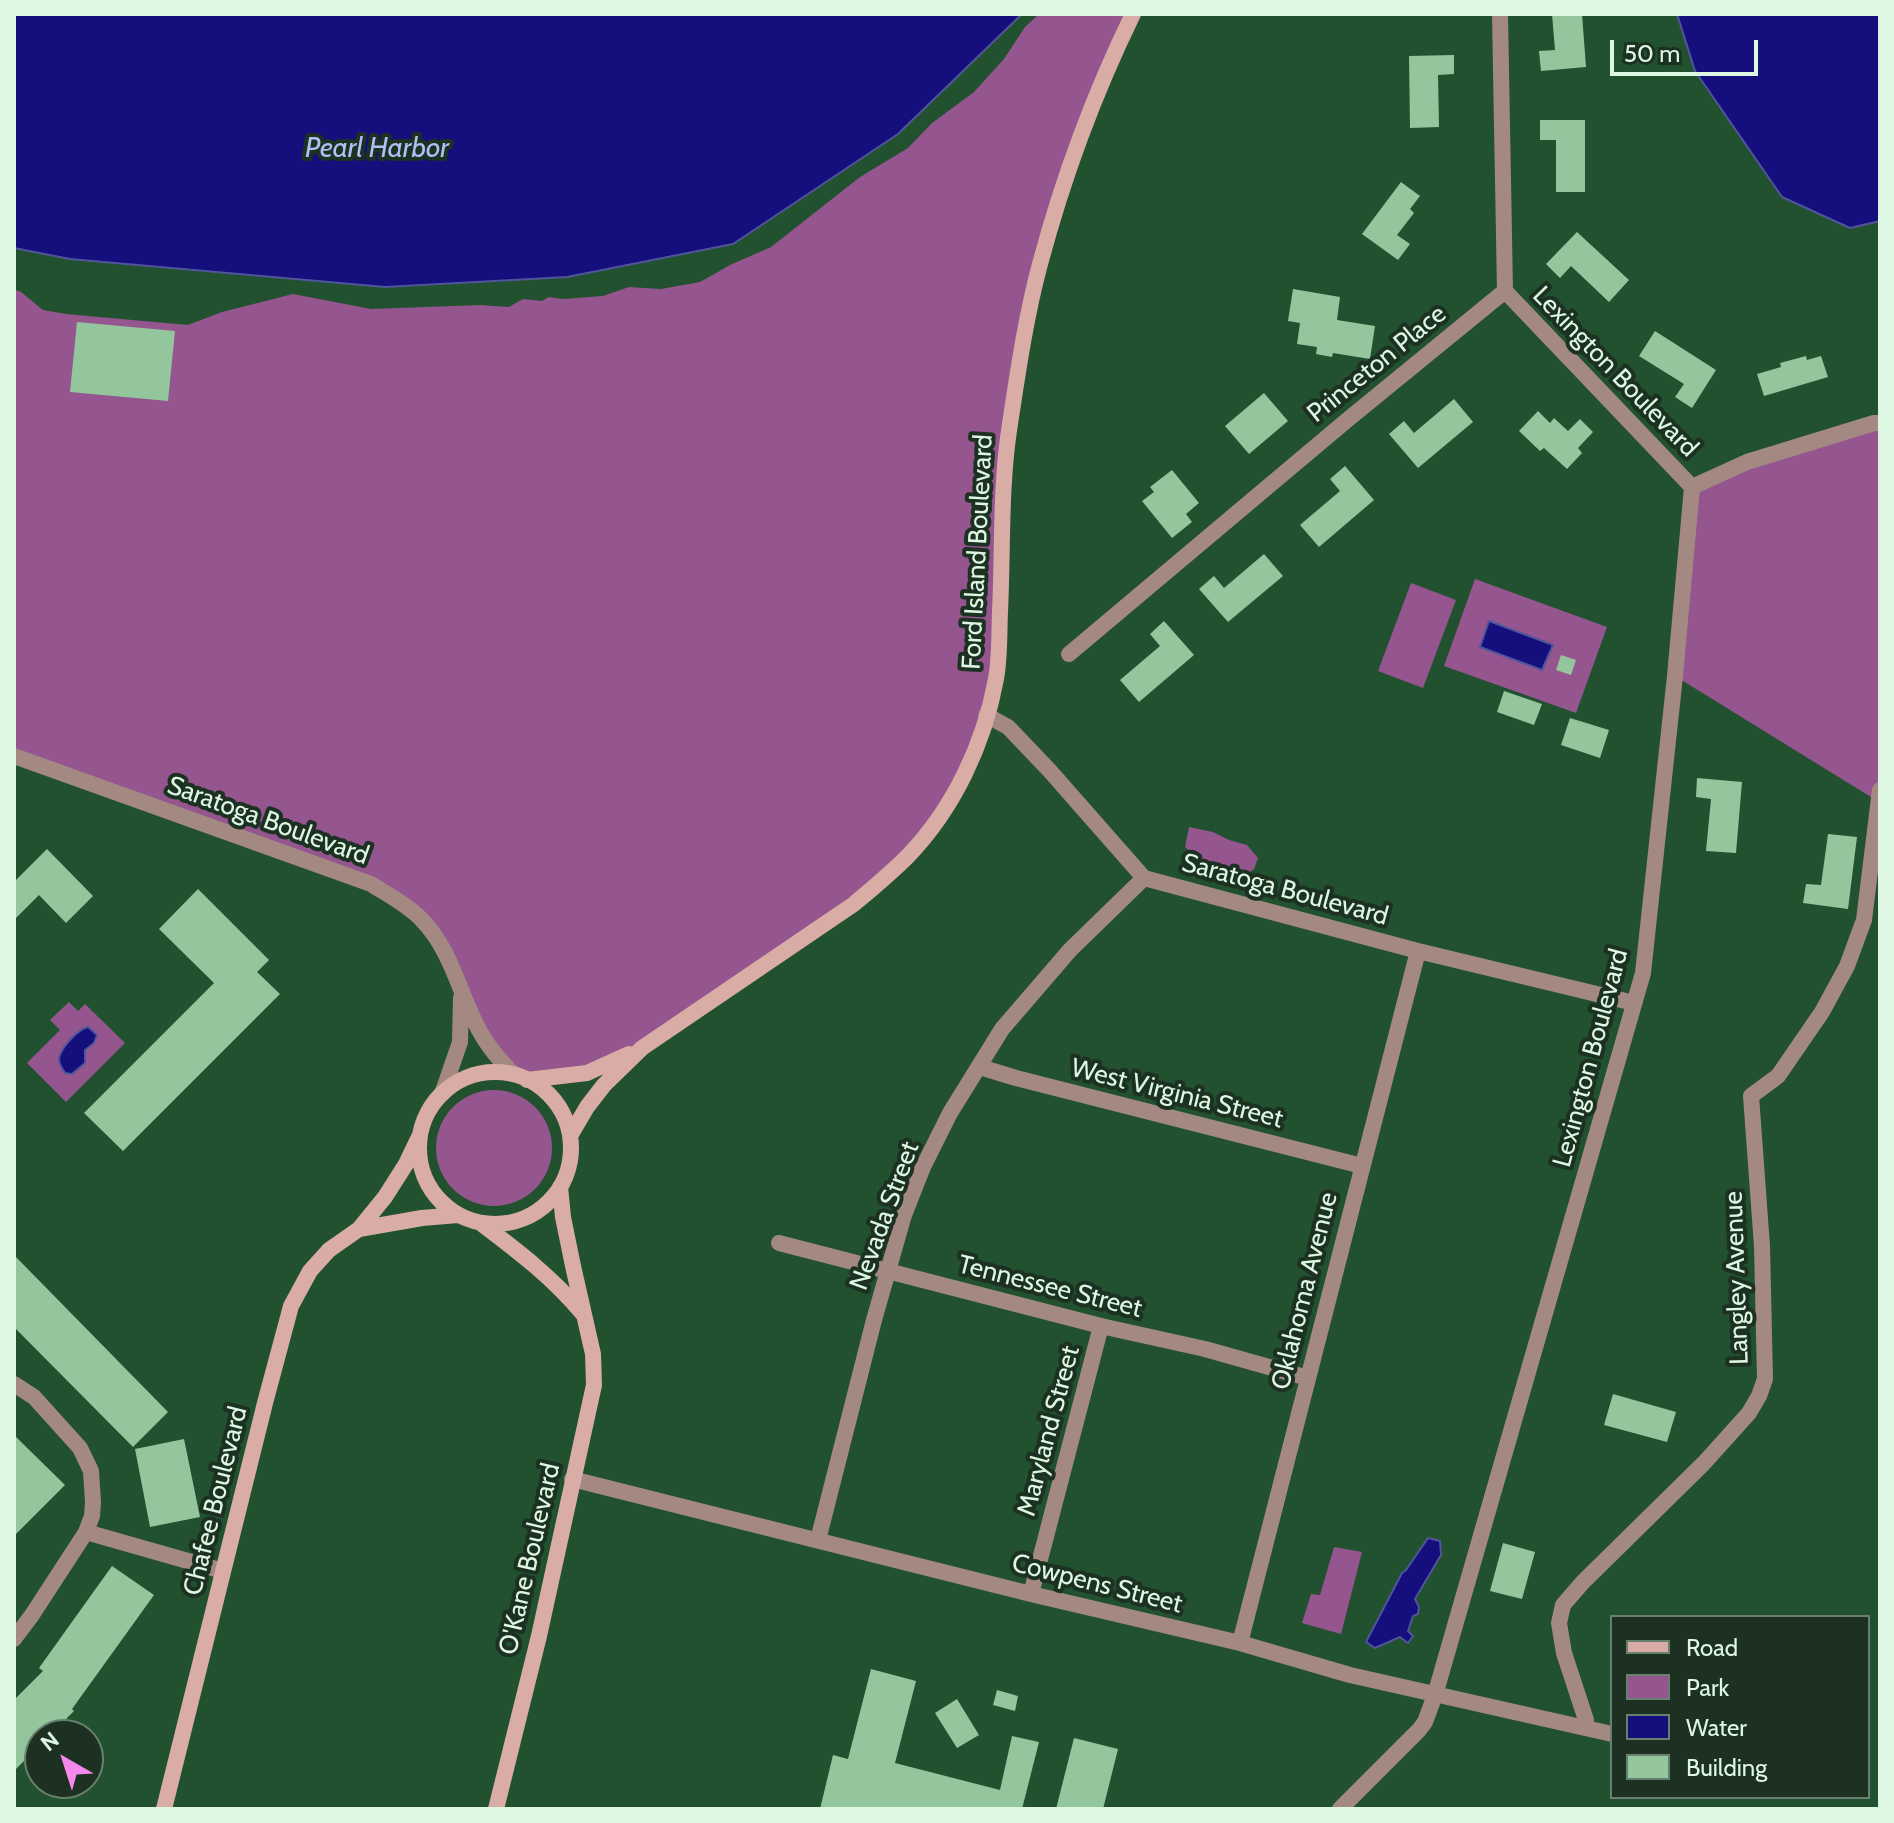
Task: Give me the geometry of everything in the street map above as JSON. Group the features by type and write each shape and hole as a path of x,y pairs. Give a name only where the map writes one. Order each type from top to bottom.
{"street":[{"name":"Ford Island Boulevard","path":"520,1077 587,1073 642,1048 854,904 902,862 932,828 962,781 974,754 996,678 1009,429 1039,266 1064,181 1133,14"},
{"path":"1500,14 1505,291"},
{"name":"Lexington Boulevard","path":"1340,1809 1419,1730 1435,1695 1643,973 1692,487 1505,291"},
{"name":"Princeton Place","path":"1069,654 1505,291"},
{"path":"1692,487 1747,462 1880,423"},
{"name":"Saratoga Boulevard","path":"986,715 1008,727 1144,878 1418,951 1634,1003"},
{"name":"Saratoga Boulevard","path":"14,756 371,884 400,902 422,919 442,946 478,1029 493,1053 520,1077"},
{"name":"Langley Avenue","path":"1586,1720 1564,1653 1559,1623 1563,1605 1704,1463 1749,1413 1765,1379 1762,1246 1751,1096 1778,1076 1822,1012 1847,966 1864,920 1880,790"},
{"name":"Nevada Street","path":"818,1540 888,1271 904,1215 923,1167 950,1113 1002,1029 1070,950 1144,878"},
{"name":"Oklahoma Avenue","path":"1240,1643 1418,951"},
{"name":"Saratoga Boulevard","path":"442,1094 460,1042 461,988"},
{"name":"Ford Island Boulevard","path":"570,1136 604,1085 642,1048"},
{"name":"West Virginia Street","path":"980,1067 1362,1166"},
{"path":"494,1072 520,1077 548,1093 562,1113 570,1136 570,1162 560,1187 546,1205 527,1217 505,1224 482,1224 458,1215 440,1201 426,1182 419,1160 419,1137 432,1106 457,1082 494,1072"},
{"name":"Chafee Boulevard","path":"164,1809 291,1306 310,1271 329,1250 359,1229 385,1197 419,1137"},
{"name":"O'Kane Boulevard","path":"496,1809 539,1636 594,1385 593,1354 563,1217 560,1187"},
{"name":"Chafee Boulevard","path":"359,1229 458,1215"},
{"name":"O'Kane Boulevard","path":"482,1224 562,1289 586,1319"},
{"name":"Tennessee Street","path":"779,1243 1101,1326 1205,1349 1308,1378"},
{"name":"Maryland Street","path":"1031,1594 1101,1326"},
{"path":"14,1384 34,1397 80,1448 91,1471 93,1502 86,1532 14,1639"},
{"name":"Cowpens Street","path":"572,1479 1240,1643 1350,1675 1610,1734"},
{"path":"86,1532 223,1571"}],"green space":[{"path":"1039,14 1133,14 1064,181 1009,429 998,653 974,754 910,854 642,1048 587,1073 527,1080 513,1074 493,1053 455,971 400,902 14,756 14,289 43,310 188,325 222,312 293,294 371,309 480,305 509,307 523,299 542,301 549,297 603,296 629,287 661,289 700,282 771,247 860,177 908,148 932,123 974,92 1004,59 1025,27"},
{"path":"1880,423 1879,802 1675,676 1692,487"},
{"path":"1475,579 1607,627 1576,713 1444,666"},
{"path":"1411,583 1456,600 1423,688 1378,671"},
{"path":"1189,827 1247,845 1258,858 1254,869 1241,879 1204,862 1185,847"},
{"path":"69,1002 78,1011 85,1004 125,1043 66,1102 27,1063 60,1030 50,1020"},
{"path":"494,1090 516,1094 535,1107 548,1126 552,1148 548,1170 535,1189 516,1202 494,1206 472,1202 453,1189 440,1170 436,1148 440,1126 453,1107 472,1094"},
{"path":"1334,1547 1362,1552 1341,1634 1302,1623 1311,1594 1320,1595"}],"water":[{"name":"Pearl Harbor","path":"14,14 1022,14 898,134 733,244 567,277 385,287 70,259 14,248"},
{"path":"1677,14 1880,14 1880,221 1850,228 1782,197 1695,71"},
{"path":"1489,621 1553,645 1542,670 1480,647"},
{"path":"88,1027 97,1035 94,1043 85,1050 85,1063 72,1074 65,1073 59,1061 62,1051 74,1036"},
{"path":"1428,1538 1440,1541 1441,1555 1415,1599 1418,1614 1413,1616 1408,1631 1413,1636 1408,1643 1400,1637 1375,1648 1366,1642 1402,1573"}],"building":[{"path":"1552,14 1582,14 1586,67 1541,71 1539,51 1555,50"},
{"path":"1454,55 1454,74 1438,75 1439,127 1410,128 1409,56"},
{"path":"1540,120 1585,120 1585,192 1556,192 1556,140 1540,140"},
{"path":"1401,182 1420,196 1410,209 1414,213 1397,235 1410,244 1398,260 1362,234"},
{"path":"1577,232 1629,280 1609,302 1571,266 1560,278 1546,264"},
{"path":"1293,289 1340,297 1337,320 1375,326 1370,359 1333,353 1332,357 1316,354 1317,347 1297,344 1300,323 1288,321"},
{"path":"77,322 175,331 168,401 70,392"},
{"path":"1655,331 1716,370 1692,408 1675,397 1684,384 1639,356"},
{"path":"1806,356 1807,360 1821,356 1828,377 1764,396 1757,374"},
{"path":"1264,393 1288,421 1249,454 1225,426"},
{"path":"1454,399 1473,422 1418,468 1389,434 1404,421 1414,433"},
{"path":"1538,411 1550,423 1554,418 1568,431 1580,419 1593,432 1578,448 1582,453 1567,469 1544,448 1540,451 1519,431"},
{"path":"1345,466 1374,500 1319,547 1300,525 1340,491 1330,479"},
{"path":"1172,470 1199,503 1186,514 1192,522 1172,538 1142,501 1154,492 1150,487"},
{"path":"1264,554 1283,576 1228,622 1199,589 1214,576 1224,588"},
{"path":"1164,621 1194,655 1139,702 1120,680 1160,646 1150,634"},
{"path":"1561,655 1576,660 1571,675 1556,670"},
{"path":"1504,691 1542,704 1534,725 1497,712"},
{"path":"1570,718 1609,730 1600,758 1561,745"},
{"path":"1697,778 1742,782 1736,853 1706,851 1711,799 1696,797"},
{"path":"1828,834 1857,837 1848,909 1803,903 1806,884 1821,885"},
{"path":"47,849 93,896 66,923 39,895 14,920 14,882"},
{"path":"198,889 269,960 257,972 280,994 123,1151 84,1113 214,983 159,929"},
{"path":"14,1255 168,1412 133,1447 14,1327"},
{"path":"1613,1394 1676,1412 1667,1442 1604,1425"},
{"path":"14,1435 65,1485 14,1536"},
{"path":"184,1439 200,1517 150,1527 135,1449"},
{"path":"1503,1543 1535,1552 1522,1599 1490,1591"},
{"path":"112,1566 154,1595 66,1719 24,1719 24,1761 14,1771 14,1700 43,1671 39,1668"},
{"path":"871,1669 916,1681 895,1763 1000,1790 1012,1736 1039,1742 1022,1809 820,1809 833,1755 848,1759"},
{"path":"997,1690 1018,1696 1015,1711 993,1705"},
{"path":"957,1699 979,1735 957,1748 935,1713"},
{"path":"1074,1738 1118,1749 1103,1809 1056,1809"}]}
